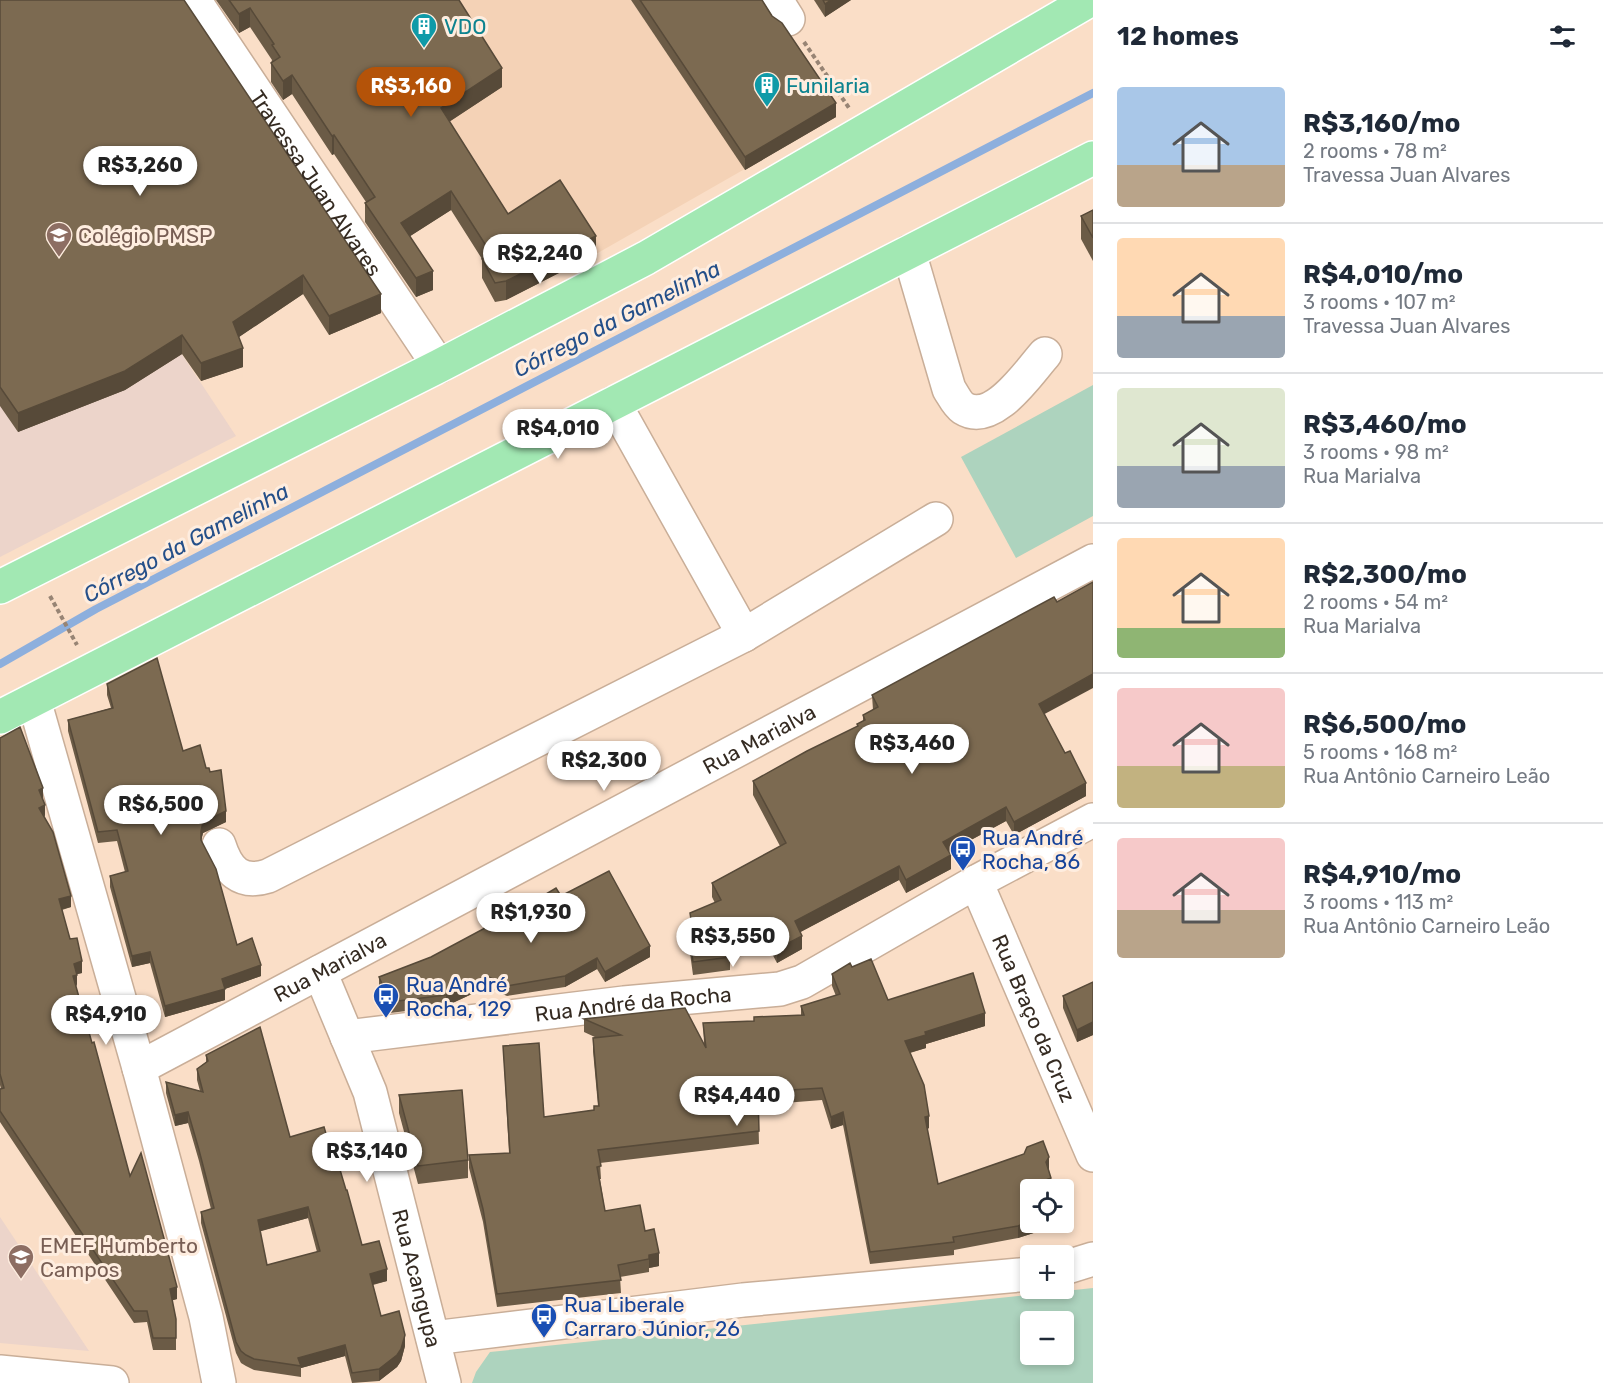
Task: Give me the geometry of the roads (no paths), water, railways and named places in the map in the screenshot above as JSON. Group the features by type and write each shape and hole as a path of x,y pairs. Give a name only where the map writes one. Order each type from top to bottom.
{"main road":[{"path":"0,587 439,366 646,258 1090,0"},
{"path":"0,717 1093,158"}],"street":[{"name":"Travessa Juan Alvares","path":"194,0 439,366"},
{"path":"909,252 949,389 962,408 978,413 994,409 1045,354"},
{"path":"614,403 744,634"},
{"path":"219,845 224,861 233,872 257,880 268,876 744,634 936,519"},
{"name":"Rua Marialva","path":"139,1068 1093,561"},
{"path":"34,700 139,1068 206,1317 219,1383"},
{"name":"Rua André da Rocha","path":"347,1037 624,1003 780,989 802,982 976,882 1093,820"},
{"name":"Rua Braço da Cruz","path":"976,882 1093,1155"},
{"name":"Rua Acangupa","path":"320,972 370,1092 444,1383"},
{"path":"1074,1265 1093,1259"},
{"path":"433,1338 743,1300 1020,1275"},
{"path":"0,1372 112,1383"}],"waterway":[{"name":"Córrego da Gamelinha","path":"0,664 96,609 1093,93"}],"place":[{"name":"VDO","path":"424,49"},
{"name":"Funilaria","path":"767,108"},
{"name":"Colégio PMSP","path":"59,258"},
{"name":"Rua André Rocha, 86","path":"963,872"},
{"name":"Rua André Rocha, 129","path":"386,1019"},
{"name":"EMEF Humberto Campos","path":"21,1280"},
{"name":"Rua Liberale Carraro Júnior, 26","path":"544,1339"}]}
